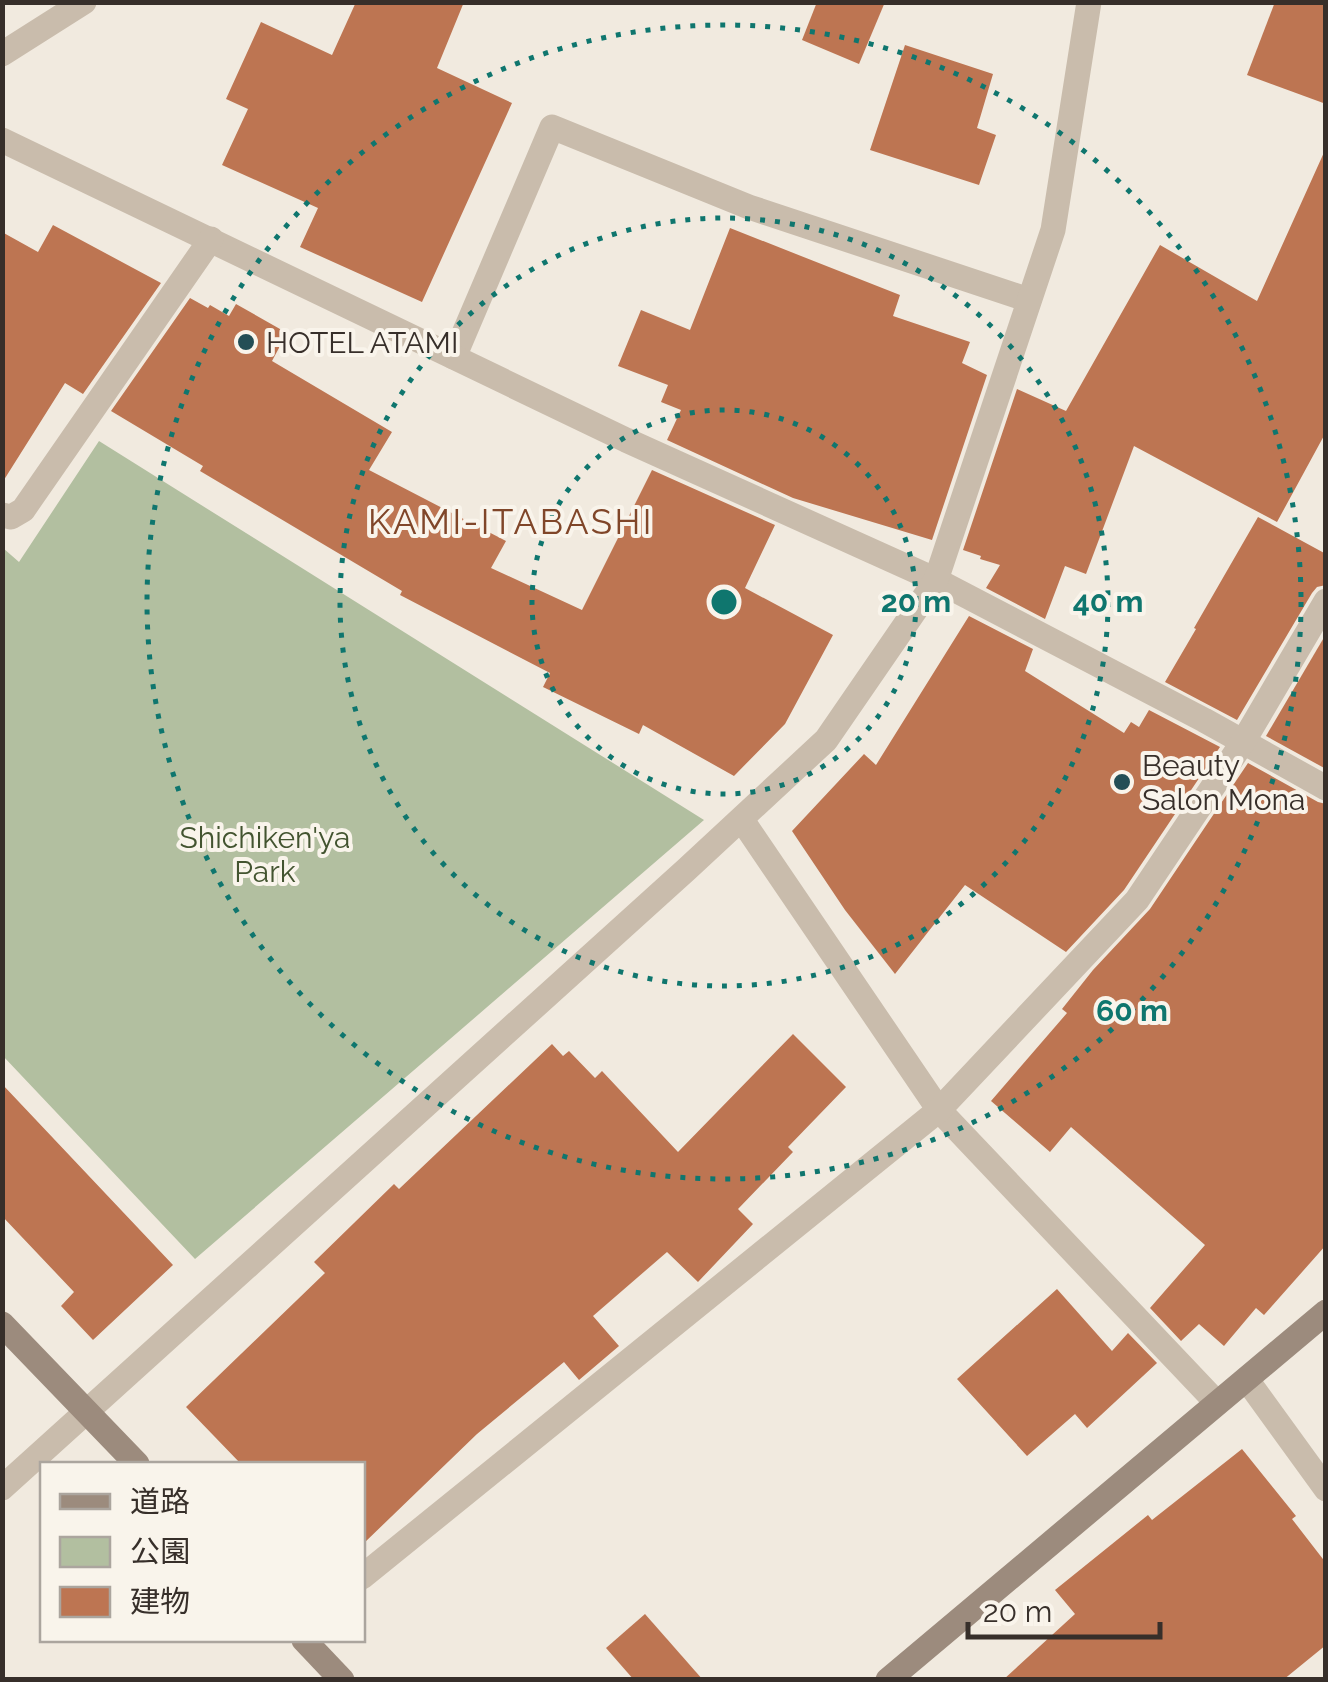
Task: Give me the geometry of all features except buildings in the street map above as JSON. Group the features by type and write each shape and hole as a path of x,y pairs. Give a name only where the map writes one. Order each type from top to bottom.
{"street":[{"path":"2,54 84,2"},
{"path":"2,1488 826,740 936,580 1053,230 1088,2"},
{"path":"454,358 552,127 749,207 1029,300"},
{"path":"2,140 643,448 936,580 1326,788"},
{"path":"2,514 12,517 23,510 210,239"},
{"path":"365,1575 938,1110 1137,900 1242,742 1326,601"},
{"path":"742,820 938,1110 1216,1403"},
{"path":"888,1680 1326,1312"},
{"path":"2,1324 135,1462"},
{"path":"1247,1380 1326,1490"},
{"path":"306,1642 342,1680"}],"green space":[{"name":"Shichiken'ya Park","path":"99,441 704,820 195,1259 3,1056 3,548 19,562"}],"place":[{"name":"HOTEL ATAMI","path":"246,342"},
{"name":"Beauty Salon Mona","path":"1122,782"}],"district":[{"name":"KAMI-ITABASHI","path":"511,521"}]}
